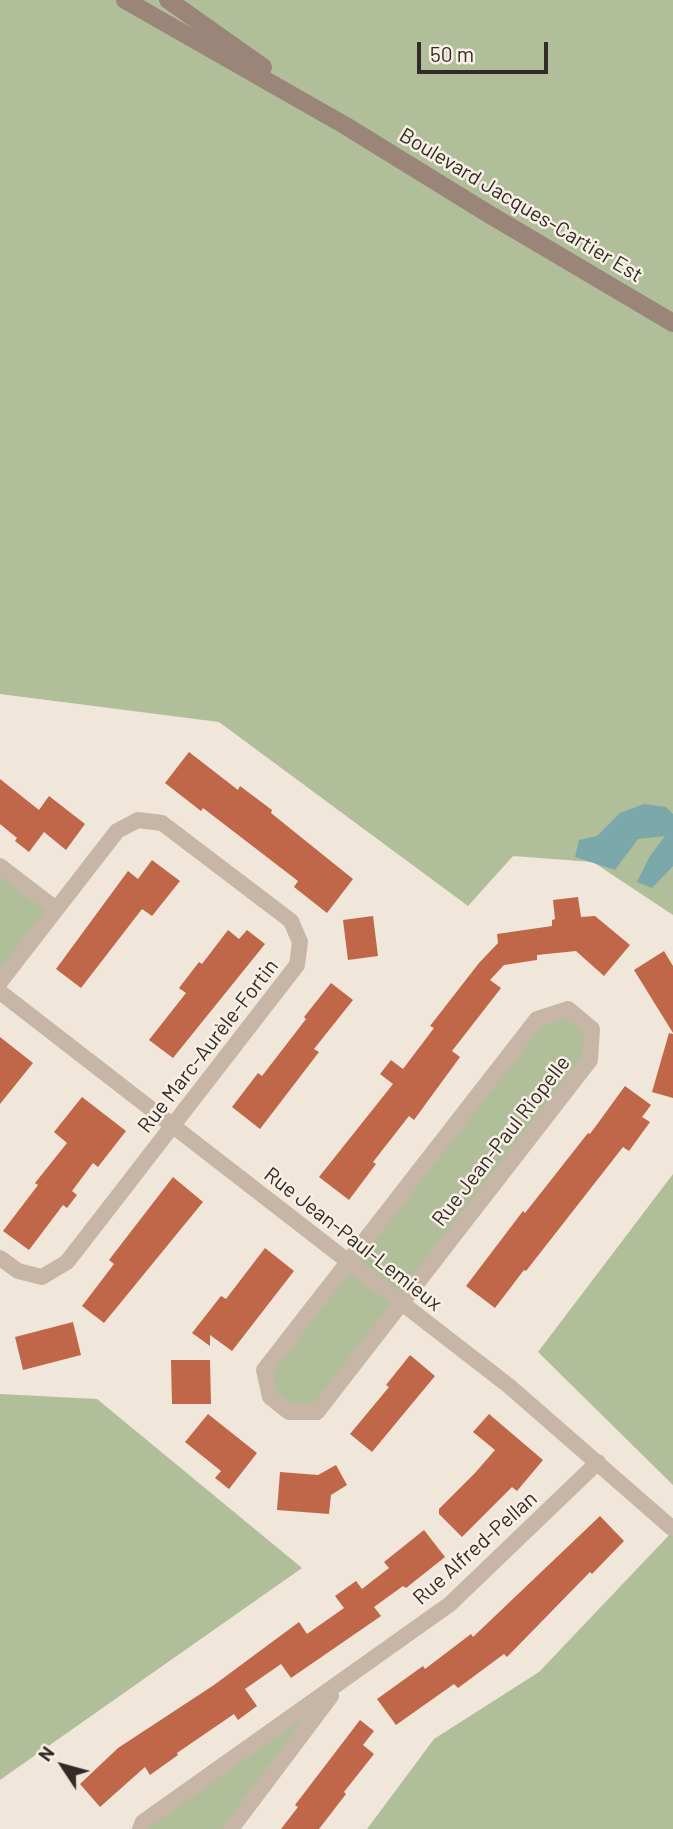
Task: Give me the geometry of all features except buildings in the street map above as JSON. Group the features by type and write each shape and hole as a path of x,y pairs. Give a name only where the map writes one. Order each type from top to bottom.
{"main road":[{"name":"Boulevard Jacques-Cartier Est","path":"125,0 345,126 673,323"},
{"name":"Boulevard Jacques-Cartier Est","path":"168,0 345,126"}],"street":[{"name":"Rue Marc-Aurèle-Fortin","path":"0,1258 18,1271 42,1277 67,1262 297,965 300,942 291,921 162,823 138,820 117,831 56,909"},
{"path":"0,866 56,909 0,982"},
{"name":"Rue Jean-Paul-Lemieux","path":"0,992 509,1386 673,1529"},
{"name":"Rue Jean-Paul Riopelle","path":"568,1009 592,1029 590,1060 402,1303 317,1412 289,1412 270,1397 264,1370 537,1018 568,1009"},
{"name":"Rue Alfred-Pellan","path":"140,1829 143,1822 450,1604 598,1462"},
{"name":"Rue Alfred-Pellan","path":"231,1829 341,1683"}],"green space":[{"path":"0,0 673,0 673,915 593,862 513,856 468,906 219,722 0,694"},
{"path":"0,866 56,909 0,982"},
{"path":"568,1009 592,1029 590,1060 317,1412 289,1412 270,1397 264,1370 537,1019"},
{"path":"673,1174 673,1485 538,1352"},
{"path":"0,1394 97,1399 302,1568 0,1780"},
{"path":"673,1531 673,1829 367,1829 434,1739 539,1672"},
{"path":"341,1683 231,1829 140,1829"}],"water":[{"path":"644,804 666,807 673,814 673,866 652,888 637,882 650,856 665,836 638,839 615,870 575,857 579,840 597,836 620,813"}]}
